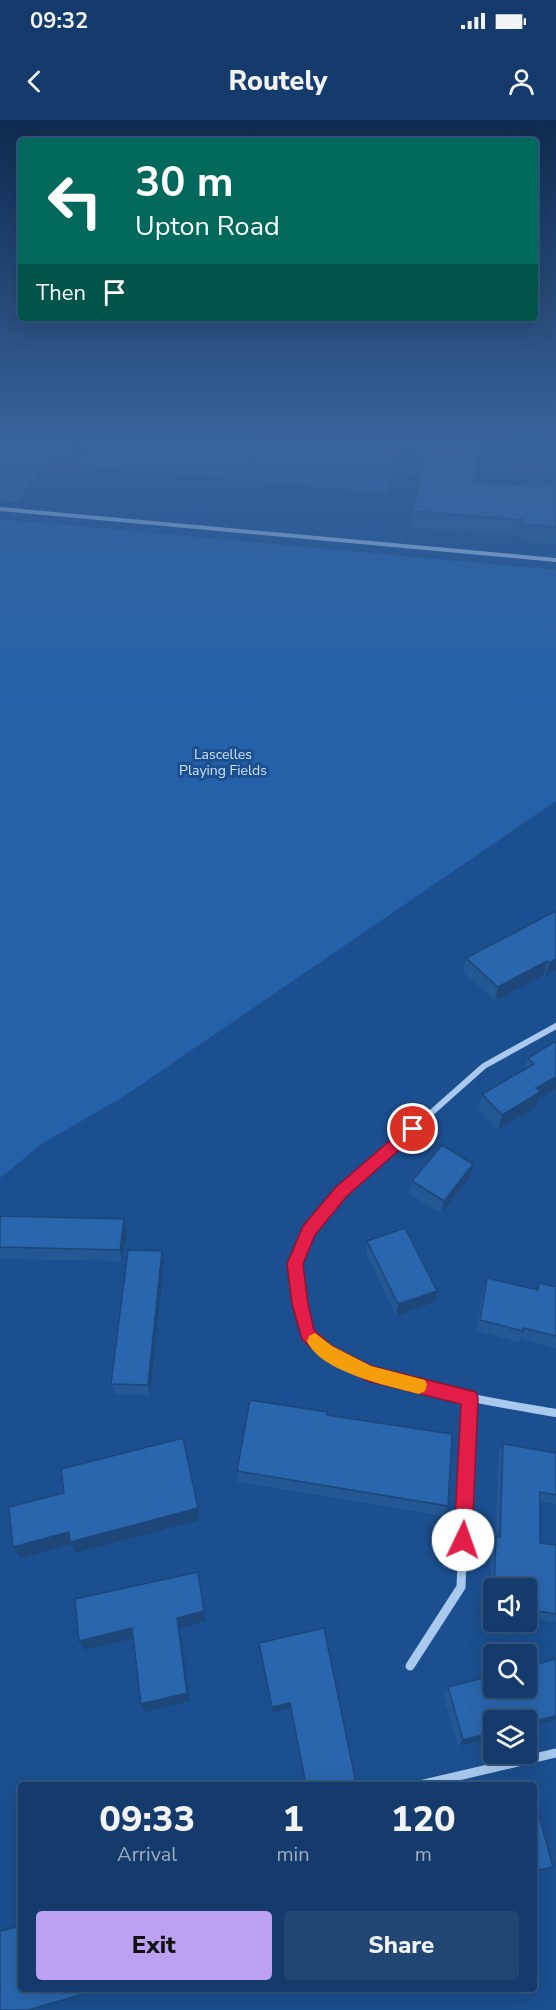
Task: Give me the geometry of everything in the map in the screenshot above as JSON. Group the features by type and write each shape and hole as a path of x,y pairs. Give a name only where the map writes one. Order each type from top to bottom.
{"street":[{"path":"188,526 556,560"},
{"path":"556,1026 484,1066 342,1192 309,1231 295,1264 300,1304 307,1334 326,1352 368,1373 470,1398 556,1413"},
{"path":"410,1665 461,1587 470,1398"},
{"path":"433,1782 556,1753"}],"green space":[{"name":"Lascelles Playing Fields","path":"0,526 78,526 556,570 556,801 126,1095 43,1143 0,1178"}],"building":[{"path":"556,911 556,959 549,963 547,961 498,987 466,958"},
{"path":"556,1041 556,1077 536,1088 540,1092 502,1115 482,1094 534,1064 528,1058"},
{"path":"442,1145 473,1164 444,1201 412,1181"},
{"path":"0,1216 124,1219 120,1250 0,1247"},
{"path":"405,1228 437,1291 398,1304 367,1241"},
{"path":"128,1250 162,1251 148,1385 111,1384"},
{"path":"487,1278 538,1290 539,1283 556,1287 556,1336 523,1328 523,1331 480,1320"},
{"path":"250,1400 327,1412 327,1415 452,1434 448,1506 237,1471"},
{"path":"183,1438 198,1508 70,1542 69,1532 13,1547 9,1507 64,1493 61,1469"},
{"path":"503,1444 556,1453 556,1495 540,1492 540,1543 556,1545 556,1614 537,1611 537,1578 494,1578 496,1536 500,1537"},
{"path":"198,1572 204,1611 177,1618 187,1693 141,1704 132,1628 79,1641 75,1599"},
{"path":"324,1628 356,1782 305,1782 290,1703 272,1707 259,1643"},
{"path":"556,1659 556,1716 537,1720 537,1710 483,1710 483,1735 463,1740 448,1687 483,1678 483,1698 537,1698 537,1664"},
{"path":"537,1809 553,1867 537,1870"},
{"path":"18,1927 18,1992 91,1992 28,2010 0,2010 0,1931"}],"slow traffic":[{"path":"315,1341 326,1352 368,1373 419,1385"}],"route":[{"path":"413,1129 342,1192 309,1231 295,1264 300,1304 307,1334 326,1352 368,1373 470,1398 463,1540"}]}
